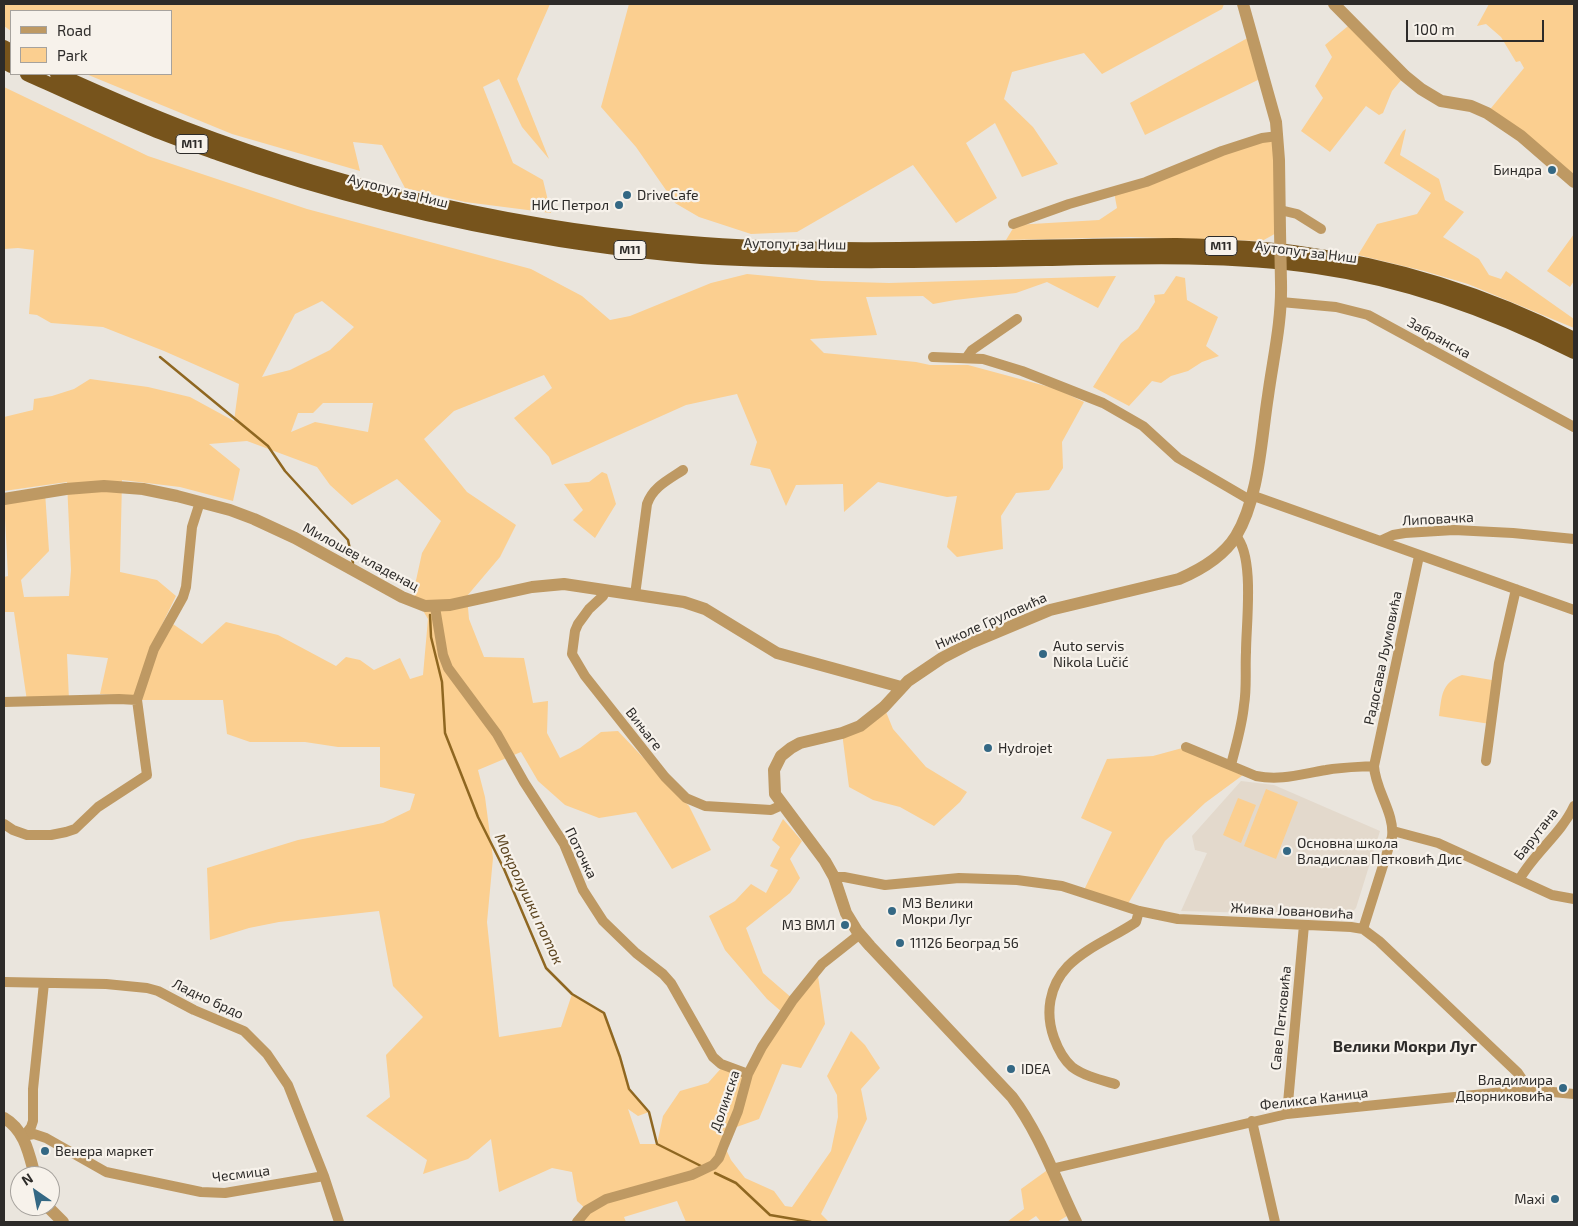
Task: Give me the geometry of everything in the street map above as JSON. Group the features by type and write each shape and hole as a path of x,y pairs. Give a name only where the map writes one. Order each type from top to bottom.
{"highway":[{"name":"Аутопут за Ниш","path":"29,75 154,130 282,176 378,204 504,231 611,248 689,256 757,259 883,261 1157,257 1291,264 1365,276 1428,292 1482,311 1574,352"},
{"name":"Аутопут за Ниш","path":"59,75 180,127 322,175 453,208 561,228 633,238 749,247 853,249 1176,245 1220,246 1291,252 1373,266 1453,288 1512,309 1574,339"}],"street":[{"path":"1243,4 1275,116 1278,136 1280,210 1297,214 1321,228"},
{"path":"1334,4 1405,76 1421,89 1441,101 1471,106 1487,113 1522,136 1574,182"},
{"path":"1013,224 1069,204 1146,182 1222,151 1262,138 1278,136"},
{"name":"Николе Груловића","path":"1076,1222 1035,1133 1022,1110 860,934 846,913 834,877 815,846 775,794 774,781 777,763 783,753 800,743 842,733 860,726 884,707 901,688 929,666 951,653 1034,616 1070,605 1163,584 1189,575 1220,554 1236,536 1244,520 1251,498 1262,438 1281,302 1280,210"},
{"name":"Забранска","path":"1281,302 1336,307 1368,315 1574,427"},
{"path":"966,357 972,350 1017,319"},
{"path":"933,356 966,357 1004,364 1103,403 1143,426 1178,458 1251,498 1380,541 1574,610"},
{"path":"635,595 647,504 650,496 656,488 683,470"},
{"name":"Милошев кладенац","path":"4,499 66,489 104,486 157,492 200,502 254,519 295,538 408,600 426,606 467,602 542,585 564,584 684,602 713,613 777,653 901,688"},
{"path":"4,824 13,830 27,835 51,835 75,829 98,807 148,774 137,700 154,649 183,597 186,587 192,527 200,502"},
{"name":"Липовачка","path":"1380,541 1393,535 1405,533 1454,530 1574,539"},
{"path":"1231,765 1244,706 1248,609 1244,553 1241,543 1236,536"},
{"name":"Радосава Љумовића","path":"1393,831 1375,776 1374,766 1419,556"},
{"path":"1486,761 1499,663 1516,589"},
{"name":"Вињаге","path":"606,590 605,594 589,609 578,624 575,631 572,654 584,676 644,752 672,786 693,802 714,807 771,810 782,805"},
{"name":"Поточка","path":"435,606 443,655 448,668 497,734 524,782 564,844 583,890 603,921 671,983 713,1057 721,1064 748,1074"},
{"path":"4,702 137,700"},
{"path":"1186,747 1256,776 1276,779 1329,770 1374,766"},
{"name":"Барутана","path":"1520,880 1526,868 1565,823 1574,806"},
{"path":"1363,929 1393,831 1438,843 1552,895 1574,899"},
{"name":"Живка Јовановића","path":"834,877 885,885 959,878 1016,880 1062,886 1139,911 1165,917 1363,929 1518,1073 1524,1082 1526,1091"},
{"path":"1115,1084 1079,1071 1064,1058 1051,1030 1050,1003 1059,978 1070,964 1136,922 1139,911"},
{"name":"Саве Петковића","path":"1287,1114 1304,925"},
{"name":"Долинска","path":"577,1222 587,1210 606,1199 692,1175 713,1165 719,1158 731,1129 748,1074 762,1047 814,972 831,956 860,934"},
{"name":"Ладно брдо","path":"4,982 106,984 158,991 194,1010 244,1031 267,1054 288,1085 324,1176 339,1222"},
{"path":"23,1136 31,1127 32,1121 32,1089 44,983"},
{"name":"Феликса Каница","path":"1051,1169 1287,1114 1526,1091 1574,1094"},
{"path":"4,1118 17,1128 23,1136 31,1166"},
{"path":"1252,1121 1274,1222"},
{"name":"Чесмица","path":"23,1136 34,1134 46,1138 106,1172 201,1192 225,1193 324,1176"}],"shaded area":[{"name":"Основна школа Владислав Петковић Дис","path":"1241,781 1274,785 1380,831 1356,908 1349,915 1341,919 1289,914 1181,911 1207,853 1195,850 1192,836"}],"green space":[{"path":"4,4 550,4 517,79 549,159 522,127 499,79 483,87 513,163 543,180 551,213 465,202 405,188 382,145 353,142 360,171 232,134 88,75 172,75 172,10 10,10 10,30 4,26"},
{"path":"629,4 1224,4 1222,9 1102,74 1084,53 1012,72 1004,99 1033,127 1058,164 1022,177 995,123 966,143 997,198 956,223 913,165 797,232 751,234 699,217 675,203 636,147 601,107"},
{"path":"1489,4 1574,4 1574,182 1487,113 1524,68 1520,61 1516,62 1501,37 1486,24 1477,26"},
{"path":"1353,22 1403,78 1392,91 1383,113 1379,115 1366,106 1330,152 1301,131 1323,98 1315,86 1332,57 1325,45"},
{"path":"1253,35 1264,77 1145,135 1130,103"},
{"path":"4,87 148,156 307,209 531,269 582,296 610,320 630,316 711,283 747,274 822,281 889,283 1116,276 1098,308 1047,282 1016,293 933,304 923,296 866,297 877,335 810,339 824,353 930,365 968,365 1057,389 1084,402 1062,442 1063,468 1049,490 1016,493 1001,516 1003,549 957,557 947,547 957,496 947,497 878,482 844,512 843,484 796,485 786,506 770,469 750,465 757,442 737,394 686,405 552,465 549,457 514,418 552,388 544,375 454,411 424,439 467,492 516,525 500,557 467,596 469,619 484,657 524,658 533,703 548,701 547,733 560,758 580,748 601,732 618,731 689,806 711,850 672,869 636,812 599,818 565,805 538,781 521,752 478,770 485,797 493,858 487,922 499,1037 561,1027 572,994 604,1013 623,1065 629,1089 649,1112 638,1116 628,1109 640,1144 657,1144 663,1116 680,1091 708,1083 724,1065 748,1074 817,969 825,1024 801,1068 782,1064 759,1119 731,1129 724,1145 731,1160 745,1178 774,1191 785,1206 792,1207 831,1151 838,1117 837,1095 827,1076 851,1031 865,1045 880,1068 861,1089 867,1119 821,1214 829,1222 686,1222 677,1201 624,1217 626,1222 577,1222 587,1210 577,1201 572,1172 552,1168 499,1192 491,1139 468,1159 423,1174 427,1160 366,1116 390,1097 386,1055 423,1017 393,986 379,911 279,922 249,928 210,940 207,868 298,840 383,823 410,810 415,794 380,787 380,747 338,747 305,742 250,742 227,734 223,700 137,700 170,622 202,644 226,622 278,635 336,666 346,657 360,660 374,670 400,658 410,679 423,675 428,619 413,594 422,553 441,521 397,479 352,505 330,485 317,467 247,441 209,444 240,469 233,501 180,487 122,480 120,572 157,580 176,596 150,649 136,696 100,694 108,658 67,654 69,700 27,701 14,612 4,612 4,577 8,576 4,499 45,492 49,551 21,580 24,597 69,596 71,570 67,482 4,491 4,417 33,410 34,399 74,389 90,379 148,387 190,397 234,421 239,384 103,327 51,323 37,315 29,314 34,250 4,249","holes":["322,301 354,327 330,350 290,370 262,377 295,314","323,403 373,403 368,432 315,422 291,432 298,413 313,413"]},
{"path":"1406,129 1400,155 1439,179 1445,200 1464,212 1443,237 1479,259 1489,275 1501,279 1506,271 1574,319 1574,328 1468,284 1358,255 1377,224 1417,214 1431,193 1384,163"},
{"path":"1278,136 1280,231 1262,241 1131,237 1006,240 1015,225 1099,220 1117,208 1114,192"},
{"path":"1574,234 1574,281 1570,287 1547,271"},
{"path":"1176,276 1185,278 1187,300 1218,317 1206,346 1219,356 1202,362 1188,371 1171,376 1161,383 1152,381 1129,406 1093,387 1121,343 1138,329 1155,302 1154,295 1164,294"},
{"path":"602,472 607,474 616,504 595,538 573,520 583,510 564,484 589,482"},
{"path":"1462,675 1498,681 1490,724 1439,716 1442,696 1446,686"},
{"path":"884,707 893,729 926,767 967,792 960,802 934,826 900,807 873,800 849,787 842,733"},
{"path":"1186,747 1247,772 1205,803 1165,841 1126,907 1083,892 1112,832 1081,818 1107,759 1153,756"},
{"path":"1266,789 1298,802 1276,859 1244,846"},
{"path":"1238,798 1256,805 1241,843 1223,835"},
{"path":"783,819 802,841 790,859 800,878 790,893 746,928 763,973 793,999 783,1013 767,999 725,950 709,916 735,901 751,884 766,893 778,870 770,866 780,847 772,840"},
{"path":"1046,1171 1057,1182 1072,1213 1057,1222 1041,1222 1036,1216 1027,1222 1007,1222 1024,1209 1021,1189"}],"waterway":[{"name":"Мокролушки поток","path":"160,357 268,446 285,471 348,540 353,563"},
{"name":"Мокролушки поток","path":"430,615 431,637 442,682 445,733 478,817 504,869 546,968 572,994 604,1013 629,1089 649,1112 657,1144 701,1166"},
{"path":"715,1173 736,1183 770,1215 811,1222"}],"place":[{"name":"Биндра","path":"1552,170"},
{"name":"DriveCafe","path":"627,195"},
{"name":"НИС Петрол","path":"619,205"},
{"name":"Auto servis Nikola Lučić","path":"1043,654"},
{"name":"Hydrojet","path":"988,748"},
{"name":"Основна школа Владислав Петковић Дис","path":"1287,851"},
{"name":"МЗ Велики Мокри Луг","path":"892,911"},
{"name":"МЗ ВМЛ","path":"845,925"},
{"name":"11126 Београд 56","path":"900,943"},
{"name":"IDEA","path":"1011,1069"},
{"name":"Владимира Дворниковића","path":"1563,1088"},
{"name":"Венера маркет","path":"45,1151"},
{"name":"Maxi","path":"1555,1199"}],"district":[{"name":"Велики Мокри Луг","path":"1405,1047"}]}
